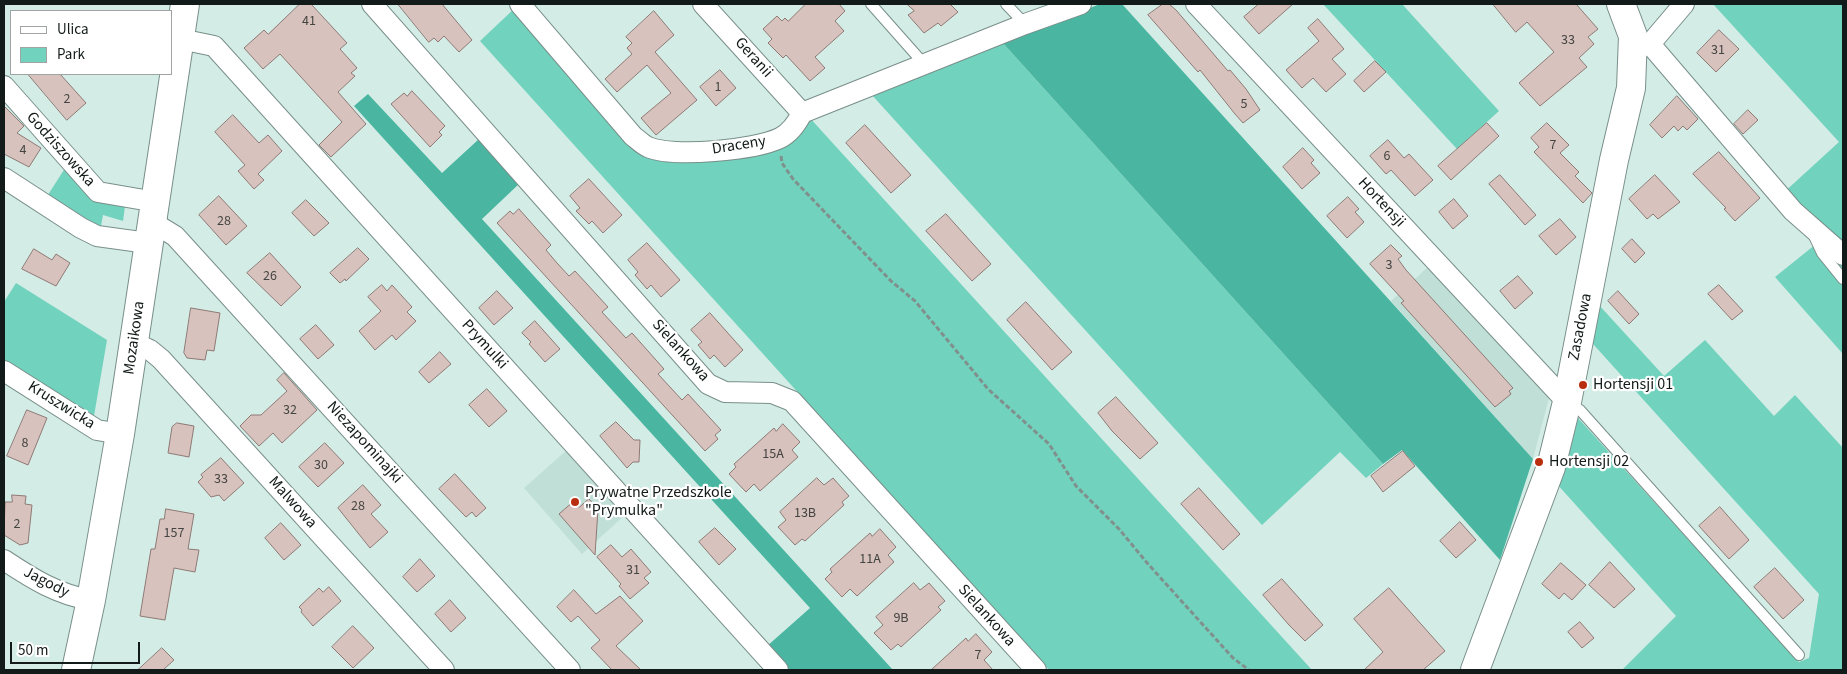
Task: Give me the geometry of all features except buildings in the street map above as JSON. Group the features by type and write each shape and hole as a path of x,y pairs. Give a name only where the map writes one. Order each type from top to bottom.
{"street":[{"name":"Mozaikowa","path":"78,669 135,343 185,4"},
{"name":"Sielankowa","path":"372,4 708,384 725,392 772,393 792,401 1036,670"},
{"name":"Draceny","path":"520,4 633,136 648,147 670,152 749,147 782,137 798,121 802,113"},
{"name":"Geranii","path":"704,4 802,113"},
{"path":"802,113 1025,24 1081,4"},
{"name":"Hortensji","path":"1196,4 1567,402"},
{"name":"Zasadowa","path":"1475,670 1551,467 1567,402 1614,160 1642,46 1633,36 1621,4"},
{"path":"1684,4 1642,46 1793,211 1843,255"},
{"name":"Prymulki","path":"180,39 214,46 778,670"},
{"name":"Godziszowska","path":"4,86 98,192 152,222"},
{"path":"4,178 80,228 97,236 152,222"},
{"name":"Niezapominajki","path":"152,222 175,236 570,670"},
{"name":"Malwowa","path":"135,343 150,350 161,359 444,670"},
{"name":"Kruszwicka","path":"4,371 97,430 120,434"},
{"name":"Jagody","path":"4,560 45,585 70,597 91,600"}],"lane":[{"path":"871,4 925,65"},
{"path":"1006,4 1025,24"},
{"path":"1810,226 1822,253 1843,278"},
{"path":"1567,402 1580,410 1799,655"}],"path":[{"path":"782,137 782,163 793,178 891,281 915,301 988,390 1008,405 1049,444 1076,486 1119,528 1148,564 1232,658 1249,670"}],"shaded area":[{"path":"1428,267 1549,398 1533,459 1391,301"},
{"name":"Prywatne Przedszkole \"Prymulka\"","path":"568,449 625,515 582,554 524,488"}],"green space":[{"path":"1100,4 1122,4 1533,459 1500,560 1402,450 1383,464 1002,42"},
{"path":"1323,4 1402,4 1499,111 1457,149"},
{"path":"1713,4 1843,4 1843,354 1775,277 1821,240 1781,195 1839,142"},
{"path":"516,7 640,153 748,153 786,146 809,117 1312,670 1049,670 480,41"},
{"path":"1002,42 1383,464 1366,478 1340,452 1262,525 871,94"},
{"path":"368,94 442,173 479,139 520,183 482,219 893,670 787,670 766,647 810,608 354,106"},
{"path":"67,165 125,206 123,221 103,215 101,226 94,227 46,198"},
{"path":"16,283 107,340 94,416 4,362 4,302"},
{"path":"1598,304 1664,376 1705,340 1774,416 1795,395 1843,448 1843,670 1622,670 1676,616 1556,483 1570,451 1578,418 1799,662 1809,658 1819,594 1593,344"}],"place":[{"name":"Hortensji 01","path":"1583,385"},
{"name":"Hortensji 02","path":"1539,462"},
{"name":"Prywatne Przedszkole \"Prymulka\"","path":"575,502"}]}
